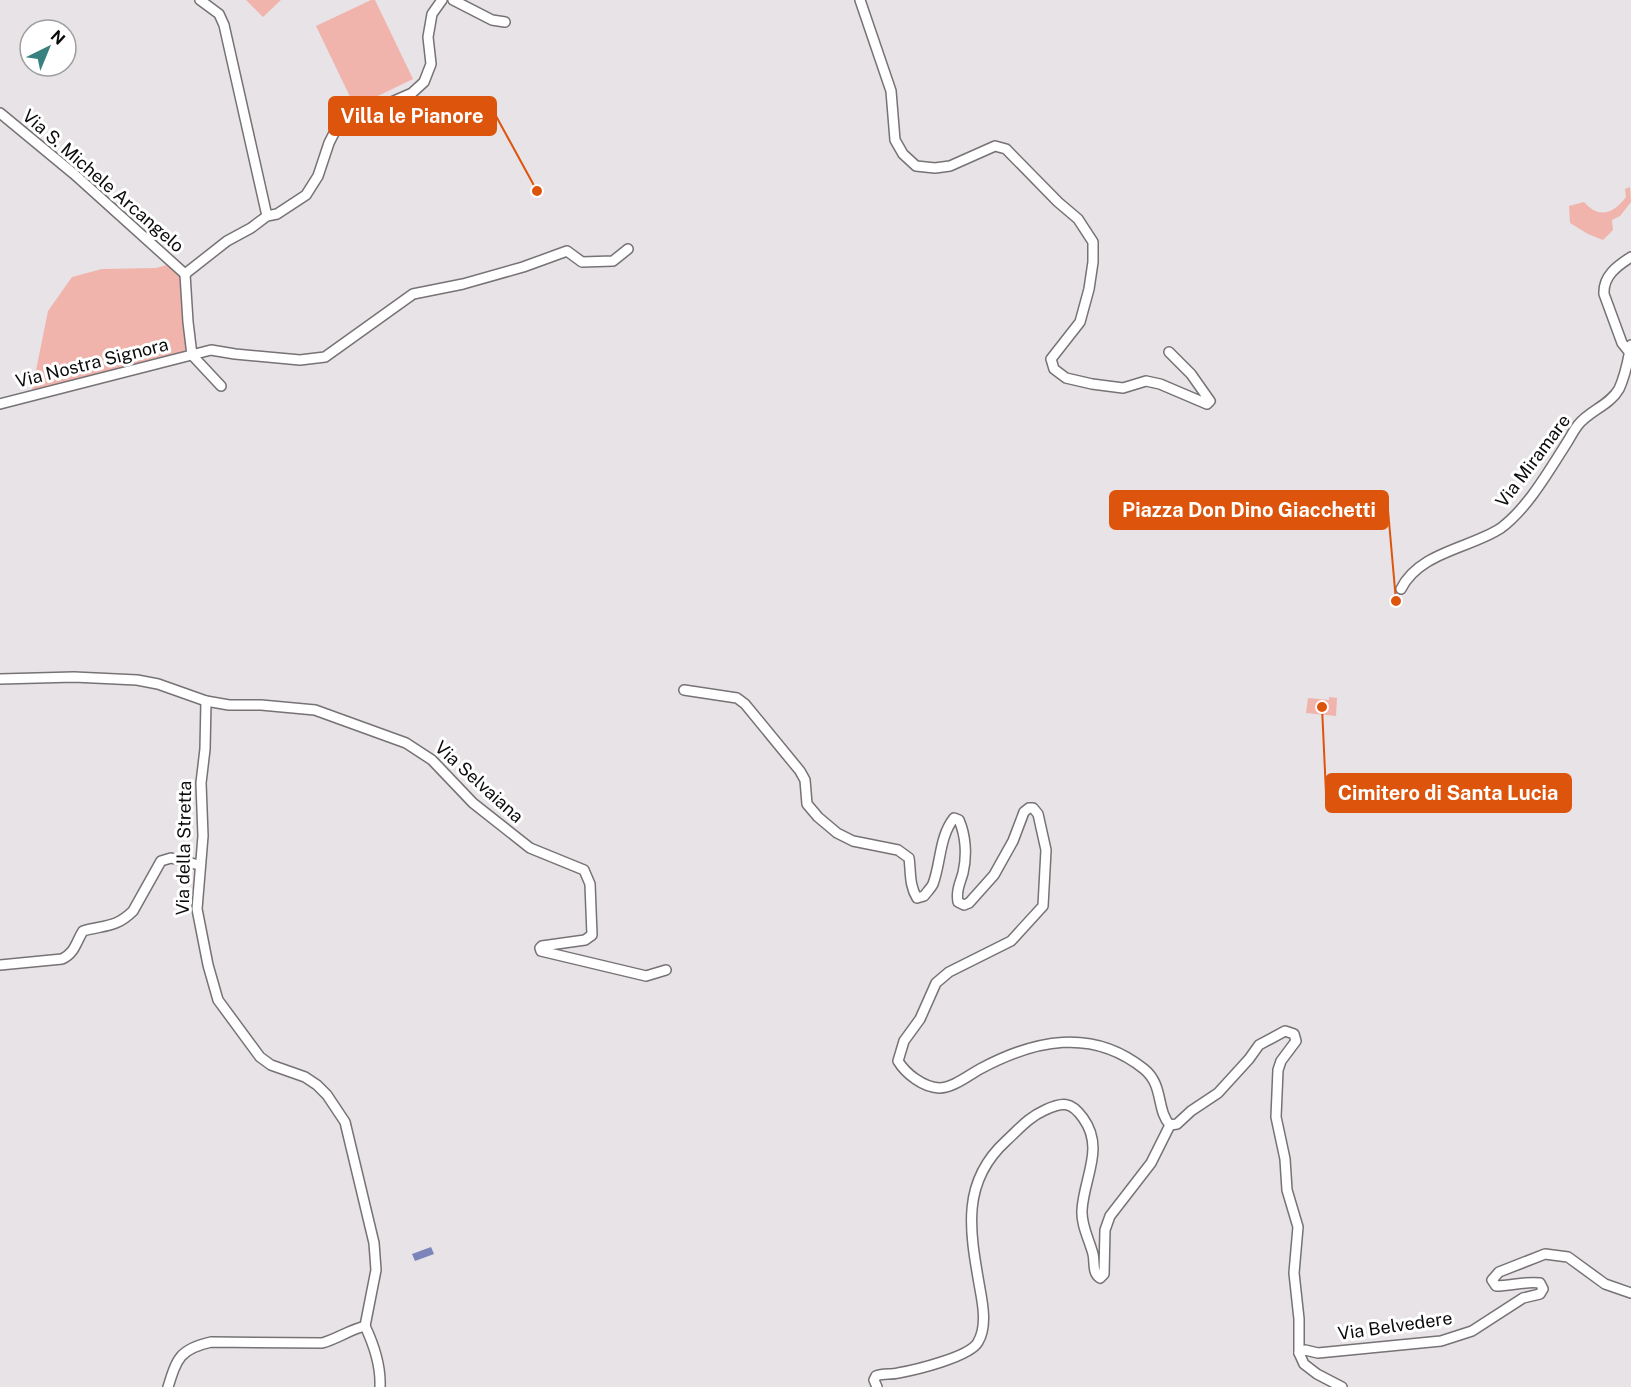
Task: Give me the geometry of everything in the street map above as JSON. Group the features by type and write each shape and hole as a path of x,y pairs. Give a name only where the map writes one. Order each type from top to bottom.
{"street":[{"path":"200,0 219,14 224,25 267,216"},
{"path":"221,386 192,355 185,274 227,241 267,216 277,214 306,195 318,176 329,143 339,123 357,112 380,107 412,93 424,82 431,63 428,37 432,14 442,0"},
{"path":"453,0 492,20 505,21"},
{"path":"861,0 891,91 895,140 903,154 916,166 935,168 950,166 995,146 1006,149 1078,219 1093,242 1094,262 1080,322 1051,359 1054,369 1066,378 1092,384 1123,388 1146,381 1160,384 1207,404 1210,401 1191,374 1169,352"},
{"name":"Via S. Michele Arcangelo","path":"0,113 74,174 185,274"},
{"name":"Via Nostra Signora","path":"0,404 211,350 300,360 325,357 413,294 463,284 523,267 567,251 582,262 613,261 628,249"},
{"path":"1630,349 1622,343 1604,294 1604,287 1606,279 1619,264 1631,257"},
{"name":"Via Miramare","path":"1401,589 1406,579 1434,558 1498,530 1510,520 1548,474 1578,424 1603,406 1617,391 1626,374 1630,349"},
{"path":"0,679 74,677 137,680 158,684 206,701"},
{"path":"684,690 737,698 745,704 800,771 804,780 807,804 818,817 837,833 852,841 898,850 909,858 912,875 911,887 917,898 924,896 933,885 938,859 949,824 954,818 959,820 962,828 966,859 957,894 958,902 964,904 969,903 994,874 1012,842 1024,812 1033,808 1038,814 1046,850 1043,906 1011,941 949,972 936,982 920,1019 903,1041 898,1061 915,1078 940,1088 1004,1056 1026,1048 1055,1042 1076,1041 1096,1044 1124,1056 1145,1069 1156,1083 1165,1120 1170,1125"},
{"name":"Via della Stretta","path":"206,701 205,749 201,783 203,836 197,909 218,1000 260,1057 271,1065 305,1077 323,1090 345,1122 374,1243 376,1270 365,1326"},
{"name":"Via Selvaiana","path":"206,701 229,705 261,705 315,710 384,734 416,749 439,766 473,803 530,848 580,867 587,875 591,892 592,935 588,939 542,946 541,951 646,976 666,970"},
{"path":"0,965 62,959 69,956 83,931 107,928 134,912 161,861 171,858 199,866"},
{"path":"1170,1125 1177,1124 1191,1111 1218,1093 1259,1045 1285,1031 1294,1034 1296,1041 1281,1060 1278,1070 1276,1117 1285,1159 1287,1190 1298,1227 1294,1273 1299,1319 1299,1353 1304,1364 1317,1374 1342,1387"},
{"path":"877,1387 874,1380 880,1374 910,1371 967,1352 977,1344 983,1328 982,1301 971,1228 972,1200 979,1175 991,1155 1033,1115 1059,1103 1069,1105 1089,1126 1094,1142 1094,1155 1084,1198 1082,1219 1094,1255 1095,1273 1100,1278 1104,1274 1105,1230 1110,1216 1151,1163 1170,1125"},
{"name":"Via Belvedere","path":"1299,1353 1305,1350 1318,1353 1440,1341 1473,1331 1523,1298 1540,1294 1543,1289 1539,1283 1527,1282 1496,1286 1492,1280 1499,1272 1545,1254 1568,1257 1605,1284 1631,1293"},
{"path":"168,1387 176,1360 185,1351 196,1346 211,1342 322,1343 352,1329 365,1326 376,1352 380,1387"}],"shaded area":[{"path":"246,0 281,0 263,17"},
{"path":"375,0 413,79 355,107 316,26"},
{"path":"1630,187 1631,202 1620,216 1612,220 1613,230 1603,240 1570,223 1569,206 1584,202 1595,211 1611,211 1626,197 1625,189"},
{"path":"170,264 182,274 187,347 183,354 32,390 48,311 72,277 102,269 156,268"},
{"path":"1329,697 1337,698 1336,716 1306,713 1308,698 1329,700"}],"water":[{"path":"431,1247 434,1254 415,1261 412,1254"}],"place":[{"name":"Villa le Pianore","path":"537,191"},
{"name":"Piazza Don Dino Giacchetti","path":"1396,601"},
{"name":"Cimitero di Santa Lucia","path":"1322,707"}]}
